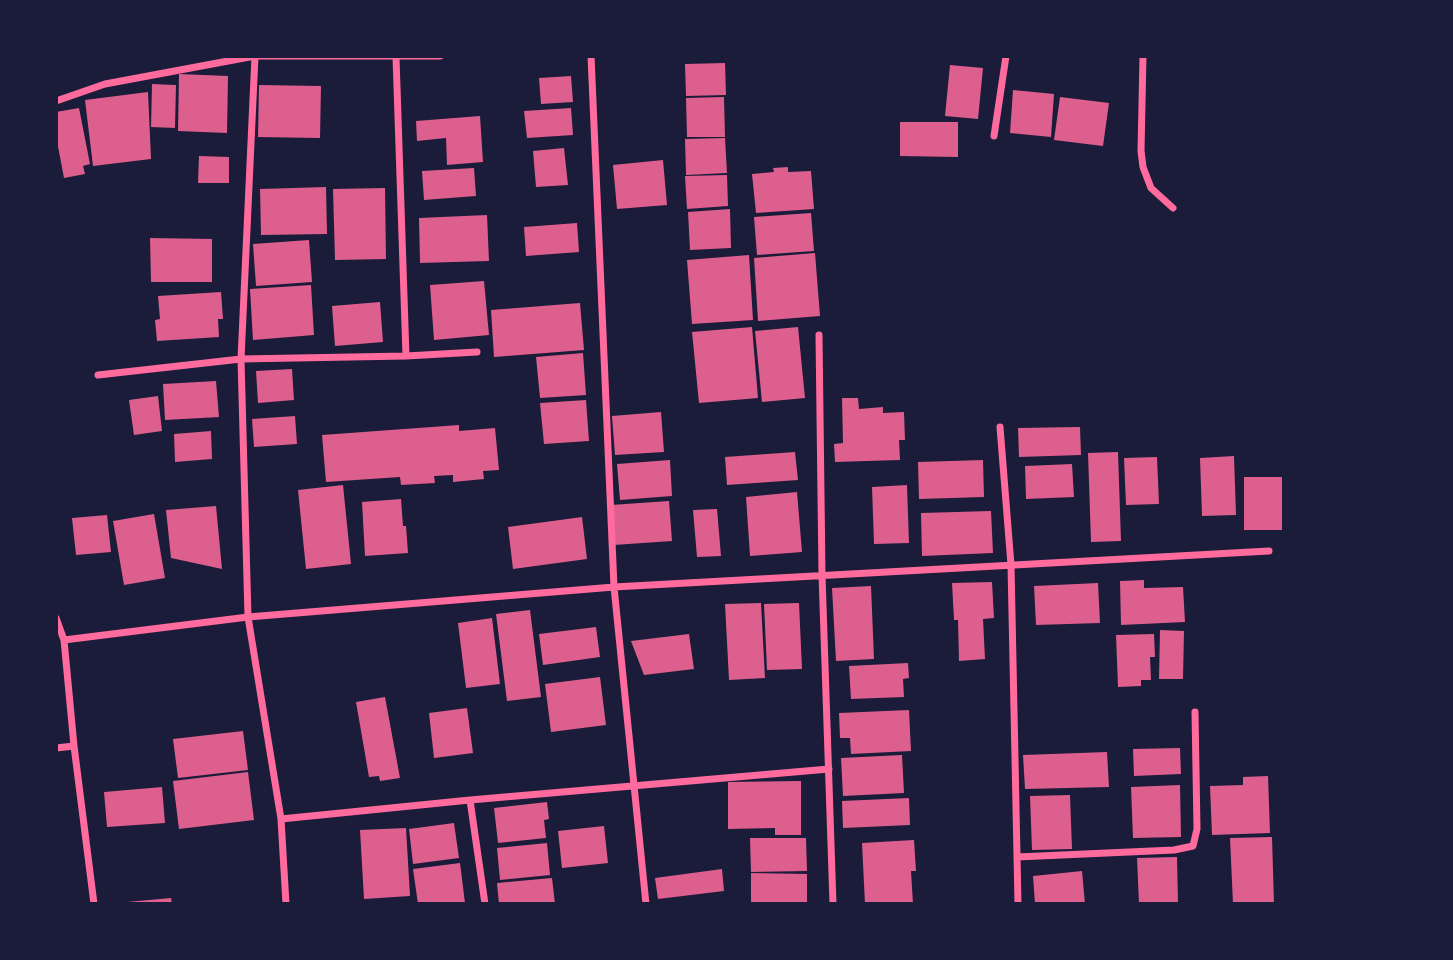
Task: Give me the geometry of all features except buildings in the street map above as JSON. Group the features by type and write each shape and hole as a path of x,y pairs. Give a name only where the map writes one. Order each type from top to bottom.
{"street":[{"path":"56,101 105,84 255,56 440,56"},
{"path":"255,56 241,359 248,617 281,819 286,904"},
{"path":"591,56 614,587 646,904"},
{"path":"994,136 1006,56"},
{"path":"1143,56 1143,167 1151,188 1173,208"},
{"path":"397,57 406,356"},
{"path":"819,335 822,575 833,904"},
{"path":"98,375 241,359 477,352"},
{"path":"1000,427 1012,565 1018,904"},
{"path":"64,639 248,617 614,587 1269,551"},
{"path":"56,618 64,639 94,904"},
{"path":"1017,857 1174,850 1193,846 1197,829 1195,712"},
{"path":"56,748 74,746"},
{"path":"281,819 829,769"},
{"path":"470,800 485,904"}]}
